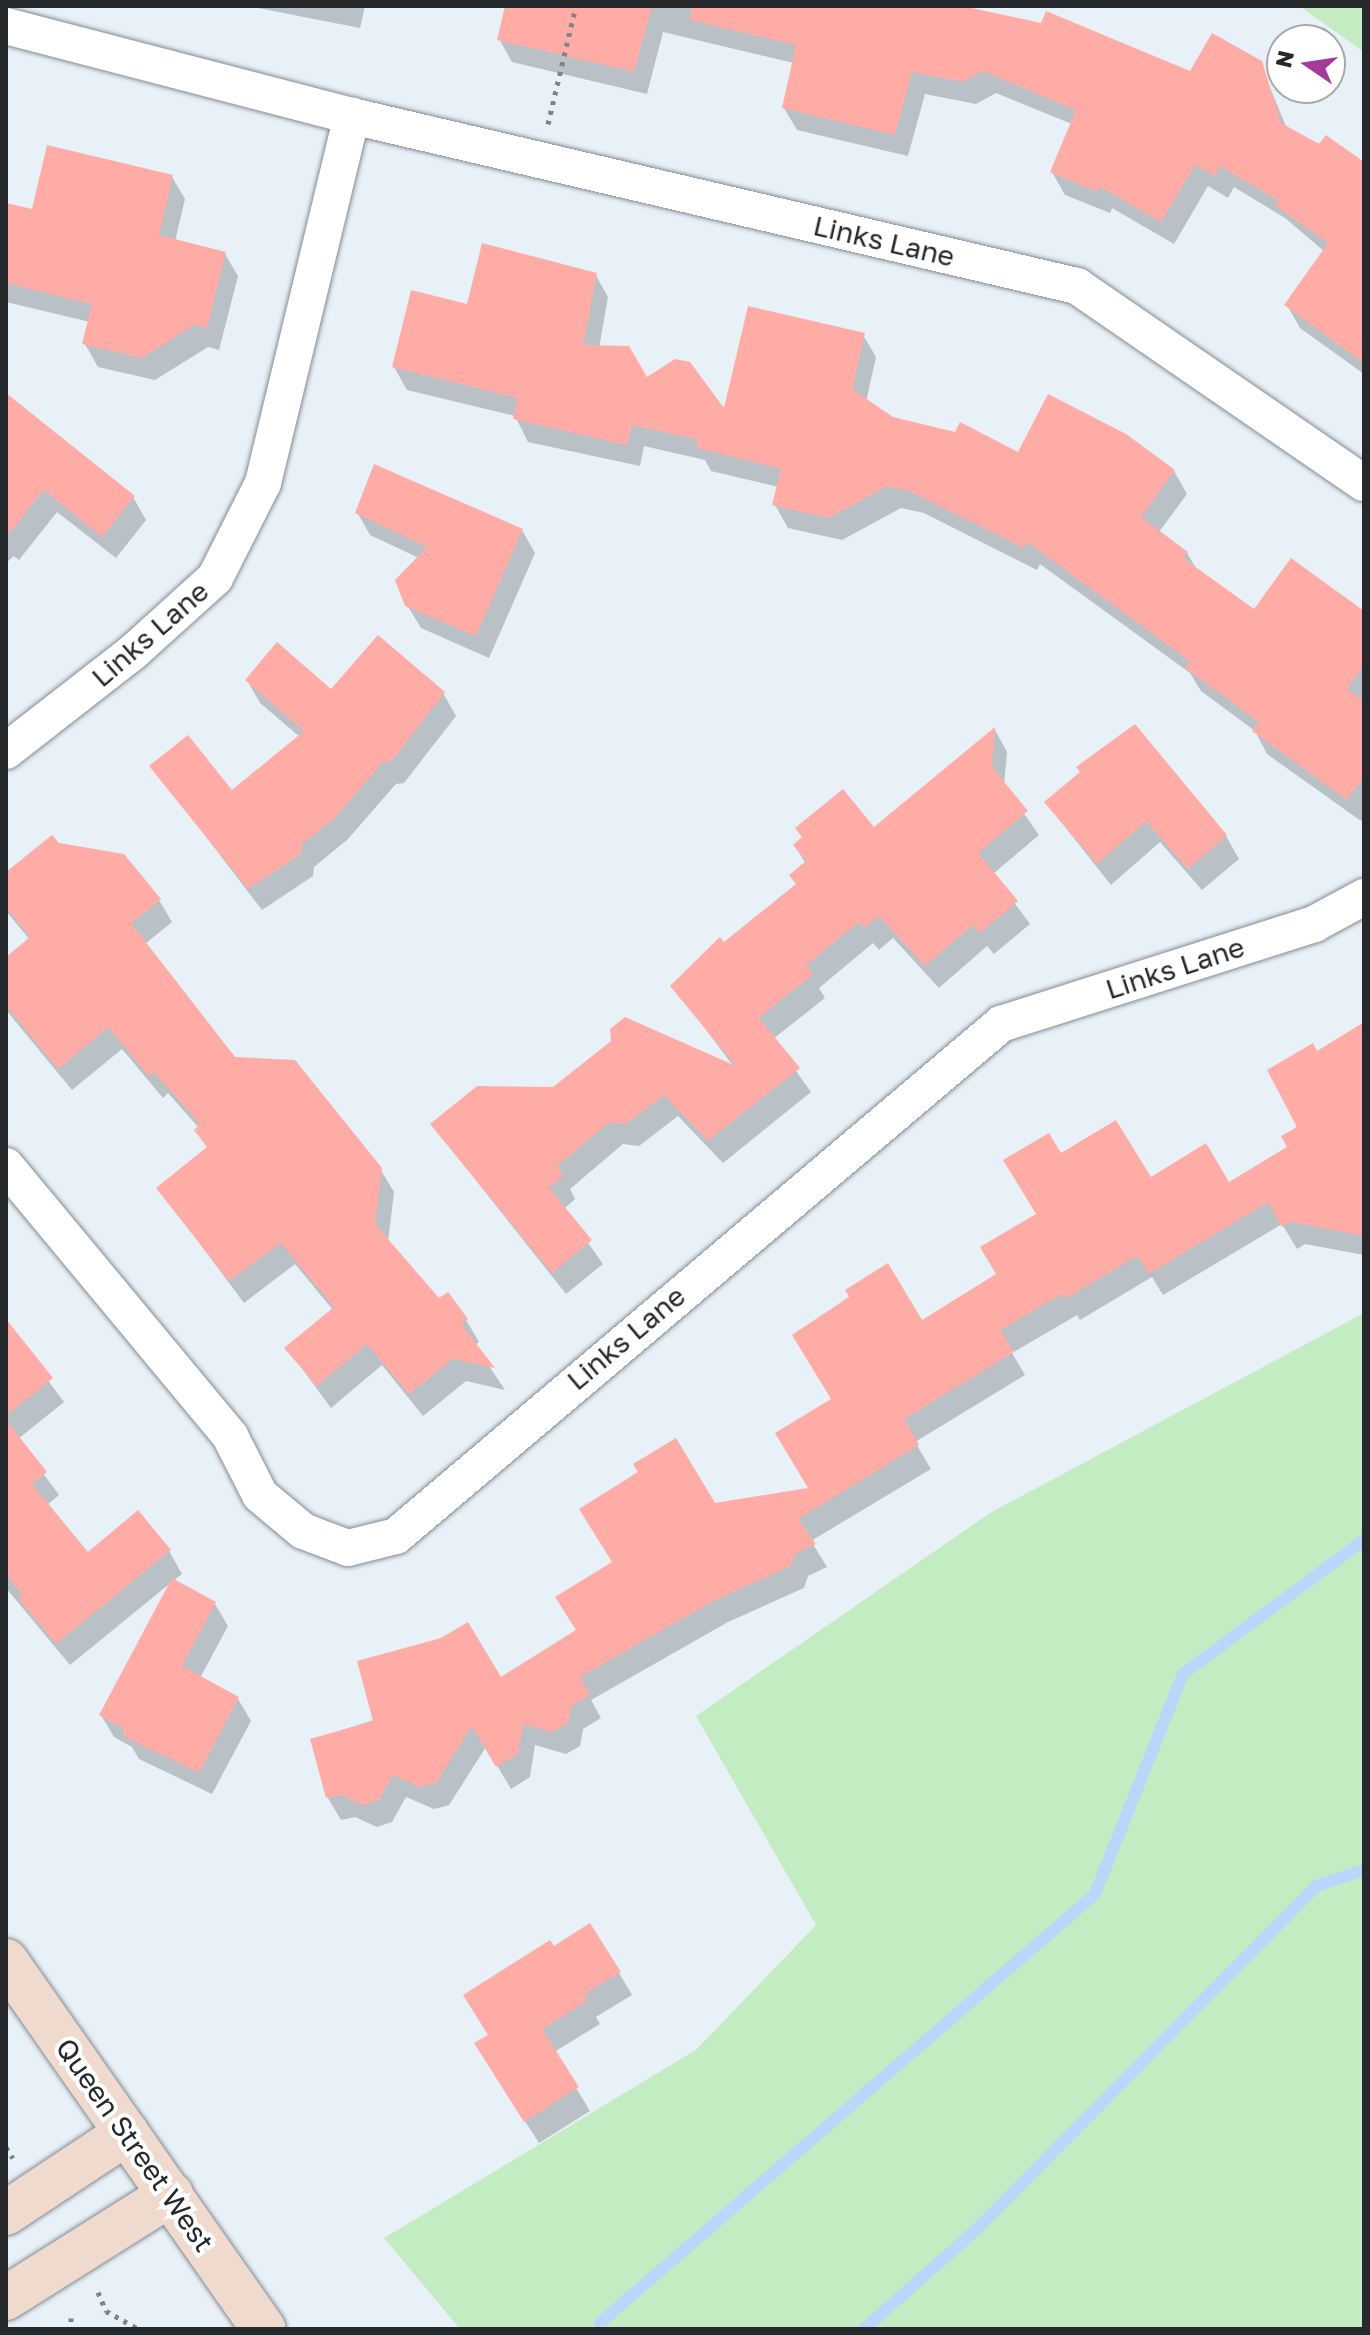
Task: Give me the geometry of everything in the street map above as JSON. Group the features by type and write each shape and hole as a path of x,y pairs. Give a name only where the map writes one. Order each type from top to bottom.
{"main road":[{"name":"Queen Street West","path":"6,1961 264,2329"},
{"path":"6,2213 127,2133"},
{"path":"6,2298 171,2194"}],"street":[{"name":"Links Lane","path":"6,26 352,116 1077,286 1364,483"},
{"name":"Links Lane","path":"6,751 132,653 215,578 263,483 352,116"},
{"name":"Links Lane","path":"6,1166 230,1436 260,1495 303,1531 348,1548 396,1536 1001,1024 1314,924 1364,897"}],"path":[{"path":"539,160 576,6"},
{"path":"102,2299 106,2311 139,2329"},
{"path":"71,2318 71,2329"}],"green space":[{"path":"1299,6 1364,6 1364,52 1346,39 1346,24 1324,24"},
{"path":"1364,1313 1364,2329 460,2329 384,2238 696,2050 816,1925 696,1716 990,1513"}],"building":[{"path":"505,6 652,6 634,72 497,40"},
{"path":"692,6 962,6 1041,23 1046,11 1190,71 1212,33 1262,61 1266,74 1266,104 1275,104 1281,123 1319,144 1326,135 1364,162 1364,363 1284,305 1328,243 1275,205 1279,201 1220,166 1215,176 1195,165 1161,222 1099,186 1097,192 1050,172 1076,110 983,71 962,82 912,72 895,135 782,108 796,45 690,20"},
{"path":"47,145 173,175 159,235 226,252 207,328 194,325 142,358 82,344 92,304 6,283 6,203 32,209"},
{"path":"482,243 597,273 583,345 629,346 647,377 675,359 690,362 724,408 748,306 865,333 852,389 893,417 955,432 960,422 1018,452 1048,394 1126,434 1175,470 1141,517 1188,552 1183,558 1254,609 1291,558 1364,611 1364,665 1347,689 1364,701 1364,777 1347,800 1252,731 1259,722 1185,668 1190,661 1027,542 1024,548 909,491 887,486 829,518 772,505 781,469 696,448 698,440 632,425 627,445 513,419 518,398 392,367 411,290 467,304"},
{"path":"6,393 135,496 102,537 44,490 6,537"},
{"path":"374,464 523,529 476,636 405,606 395,580 427,547 355,513"},
{"path":"378,635 445,692 392,761 383,762 335,818 302,844 301,854 248,889 149,766 188,735 232,790 304,731 245,680 277,642 331,689"},
{"path":"1135,724 1227,835 1188,869 1146,821 1097,864 1044,802 1080,772 1076,767"},
{"path":"995,727 992,767 1028,811 978,853 1018,901 980,933 973,925 925,966 879,916 864,928 859,922 806,965 813,974 759,1018 800,1068 708,1141 664,1095 626,1124 610,1122 557,1166 564,1175 549,1188 592,1240 552,1273 430,1124 477,1086 553,1087 611,1041 610,1029 625,1017 736,1066 670,986 720,937 724,942 796,884 789,875 806,861 793,845 802,837 795,828 843,789 874,827"},
{"path":"52,835 59,843 124,854 161,899 131,923 235,1057 295,1060 382,1168 375,1224 439,1298 448,1292 468,1319 461,1324 495,1368 453,1359 409,1394 367,1344 317,1386 284,1348 334,1307 281,1243 229,1281 156,1188 207,1147 194,1130 200,1124 154,1072 149,1076 108,1027 58,1069 6,1006 6,957 30,937 6,907 6,872"},
{"path":"1364,1022 1364,1236 1291,1222 1282,1227 1268,1202 1149,1274 1137,1256 1065,1299 1062,1294 1000,1330 1014,1352 904,1419 919,1445 798,1519 816,1544 795,1554 791,1566 715,1600 580,1677 590,1695 571,1706 568,1723 552,1732 523,1724 518,1754 496,1767 472,1726 436,1783 420,1787 393,1775 379,1800 363,1805 341,1795 326,1798 310,1739 373,1721 357,1661 441,1638 468,1622 501,1677 576,1630 555,1597 612,1562 579,1509 638,1472 633,1464 676,1438 715,1503 808,1488 775,1433 831,1399 792,1335 849,1297 845,1290 888,1263 922,1320 996,1274 980,1247 1036,1214 1003,1160 1049,1133 1061,1153 1116,1120 1151,1177 1206,1143 1229,1182 1287,1147 1281,1136 1297,1127 1267,1070 1313,1043 1317,1051"},
{"path":"6,1319 53,1378 6,1416"},
{"path":"6,1420 47,1472 32,1484 88,1552 138,1510 171,1550 56,1644 18,1598 23,1595 6,1574"},
{"path":"172,1578 216,1602 182,1666 239,1697 199,1773 124,1736 123,1728 99,1715"},
{"path":"590,1923 621,1972 584,1994 589,2000 542,2029 579,2087 524,2122 474,2043 488,2035 463,1995 550,1940 554,1946"}],"waterway":[{"path":"600,2323 1095,1894 1183,1674 1364,1540"},
{"path":"864,2329 976,2230 1316,1886 1364,1870"}]}
